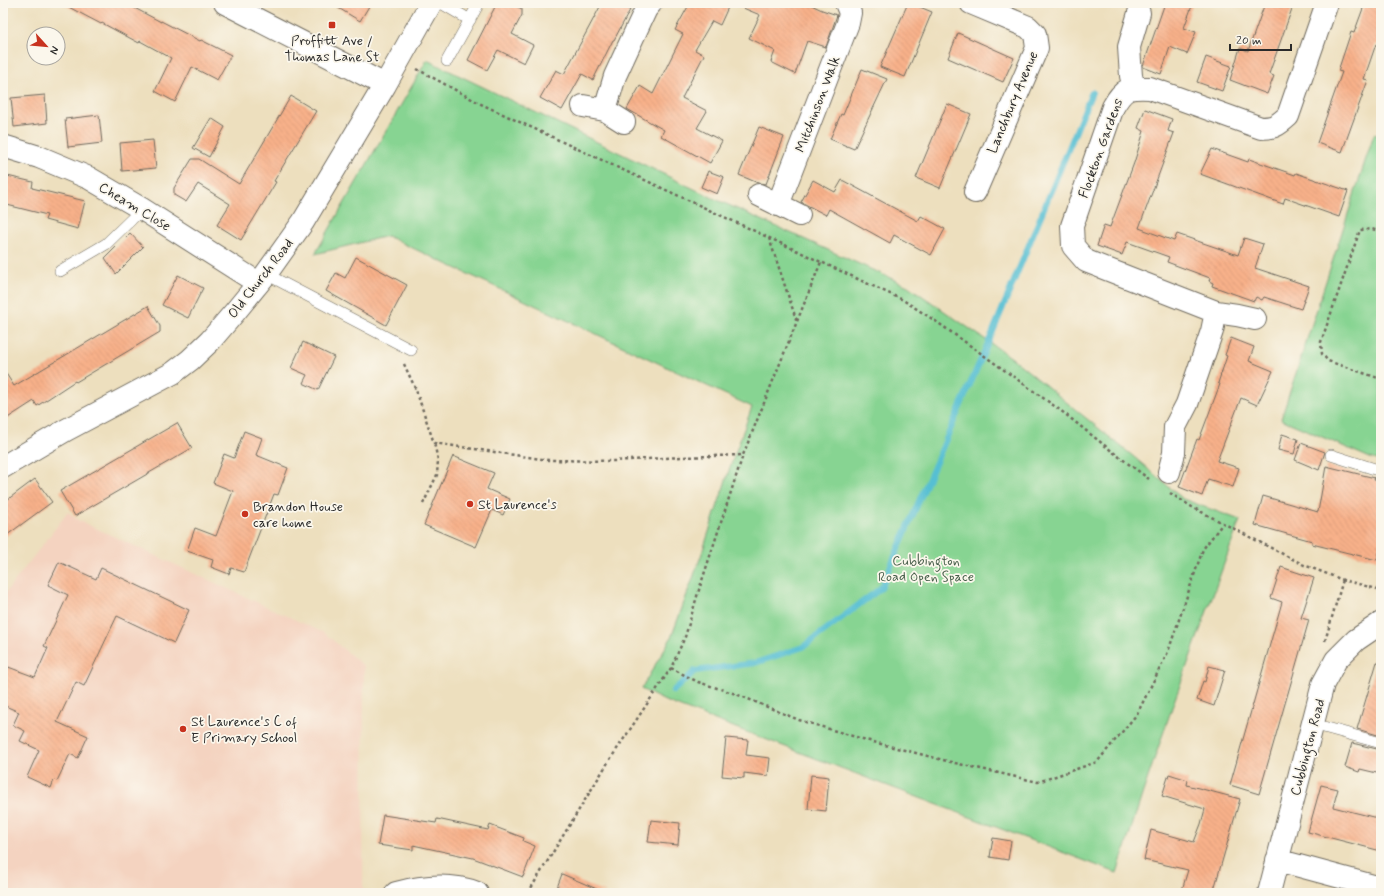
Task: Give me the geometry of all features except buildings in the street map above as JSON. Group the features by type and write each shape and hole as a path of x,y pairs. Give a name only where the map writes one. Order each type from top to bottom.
{"street":[{"path":"225,3 385,85"},
{"name":"Old Church Road","path":"3,467 66,430 173,373 190,360 210,341 262,278 303,222 385,85 431,3"},
{"path":"605,110 615,76 646,9 651,3"},
{"name":"Mitchinson Walk","path":"800,215 768,200 848,23 850,13 846,3"},
{"name":"Lanchbury Avenue","path":"971,3 1028,27 1035,34 1037,48 975,192"},
{"name":"Flockton Gardens","path":"1254,319 1216,312 1086,262 1073,246 1072,226 1113,107 1120,94 1134,87 1150,88 1261,128 1271,128 1280,124 1288,116 1328,3"},
{"path":"1134,87 1129,48 1139,13"},
{"path":"583,106 605,110 624,122"},
{"name":"Cheam Close","path":"3,146 39,156 88,178 262,278"},
{"path":"1169,472 1174,453 1175,427 1187,404 1212,331 1216,312"},
{"name":"Cubbington Road","path":"1269,893 1323,684 1336,660 1356,640 1381,623"},
{"path":"1277,860 1381,888"},
{"path":"396,893 416,888 440,886 477,893"}],"lane":[{"path":"441,3 470,20"},
{"path":"447,61 479,3"},
{"path":"60,271 106,244 142,209"},
{"path":"262,278 411,350"},
{"path":"1331,455 1381,471"},
{"path":"1312,724 1381,743"}],"path":[{"path":"399,60 481,104 903,300 990,359"},
{"path":"1381,232 1372,229 1360,230 1321,342 1322,354 1328,361 1381,379"},
{"path":"768,237 797,322"},
{"path":"528,893 607,764 671,668 685,637 743,455 820,262"},
{"path":"390,339 416,390 434,443 438,460 437,475 423,504"},
{"path":"434,443 548,460 614,461 743,455"},
{"path":"671,668 698,682 736,694 799,720 955,764 1038,782 1097,762 1138,714 1168,652 1203,549 1223,523"},
{"path":"1324,643 1343,580"}],"shaded area":[{"name":"St Laurence's C of E Primary School","path":"68,512 78,520 324,633 364,666 363,891 361,893 3,893 3,801 6,794 3,793 3,596"}],"green space":[{"name":"Cubbington Road Open Space","path":"427,60 713,198 908,286 1012,358 1134,457 1183,499 1240,520 1175,699 1117,873 665,701 641,689 671,638 752,407 387,236 315,254"},
{"path":"1374,134 1381,136 1381,461 1370,458 1281,419"}],"waterway":[{"path":"673,691 695,671 755,663 803,647 881,588 992,334 1092,92"}],"place":[{"name":"Proffitt Ave / Thomas Lane St","path":"332,25"},
{"name":"St Laurence's","path":"470,504"},
{"name":"Brandon House care home","path":"245,514"},
{"name":"St Laurence's C of E Primary School","path":"183,729"}]}
